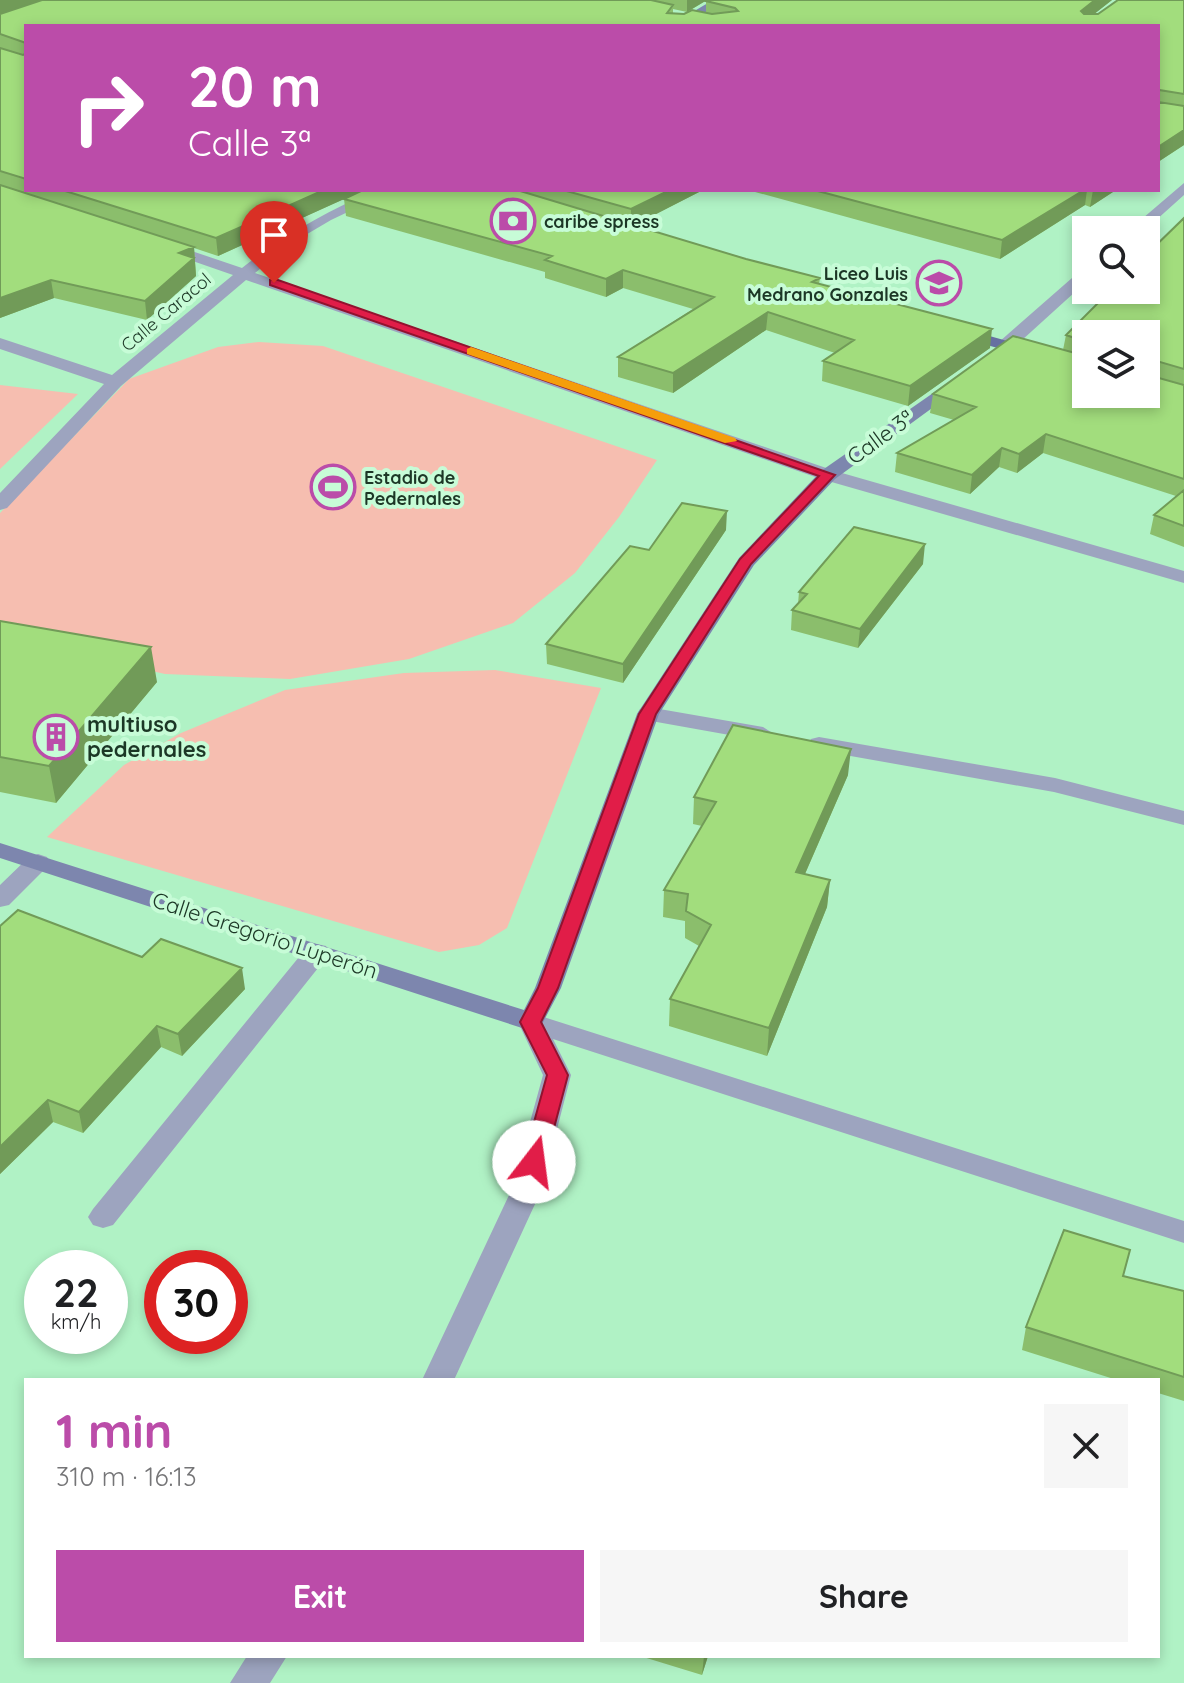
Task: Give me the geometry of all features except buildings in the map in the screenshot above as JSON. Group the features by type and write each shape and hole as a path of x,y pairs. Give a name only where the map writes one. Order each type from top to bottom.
{"main road":[{"path":"947,329 1072,364"}],"street":[{"path":"675,21 689,18 721,0"},
{"path":"689,18 715,23"},
{"path":"1152,216 1184,187"},
{"name":"Calle Caracol","path":"0,504 115,382 245,273 300,232 383,192"},
{"path":"144,240 828,475 1184,577"},
{"name":"Calle 3ª","path":"531,1022 548,988 648,714 746,562 828,475 1005,346 1072,286"},
{"path":"0,343 115,382"},
{"path":"648,714 1055,785 1184,818"},
{"name":"Calle Gregorio Luperón","path":"0,850 531,1022"},
{"path":"0,899 38,862"},
{"path":"103,1217 317,952"},
{"path":"531,1022 1184,1232"},
{"path":"439,1378 526,1191 557,1075 531,1022"},
{"path":"248,1683 267,1658"}],"shaded area":[{"name":"Estadio de Pedernales","path":"259,342 323,346 657,460 619,517 575,573 513,623 409,659 290,679 165,674 0,637 0,513 129,379 218,347"},
{"path":"0,385 78,394 0,469"},
{"path":"495,670 601,688 507,928 479,945 439,952 47,837 124,765 181,733 285,690 404,673"}],"slow traffic":[{"path":"471,351 730,441"}],"place":[{"name":"caribe spress","path":"513,221"},
{"name":"Liceo Luis Medrano Gonzales","path":"939,283"},
{"name":"Estadio de Pedernales","path":"333,487"},
{"name":"multiuso pedernales","path":"56,737"}],"route":[{"path":"274,283 828,475 746,562 648,714 548,988 531,1022 557,1075 534,1162"}]}
